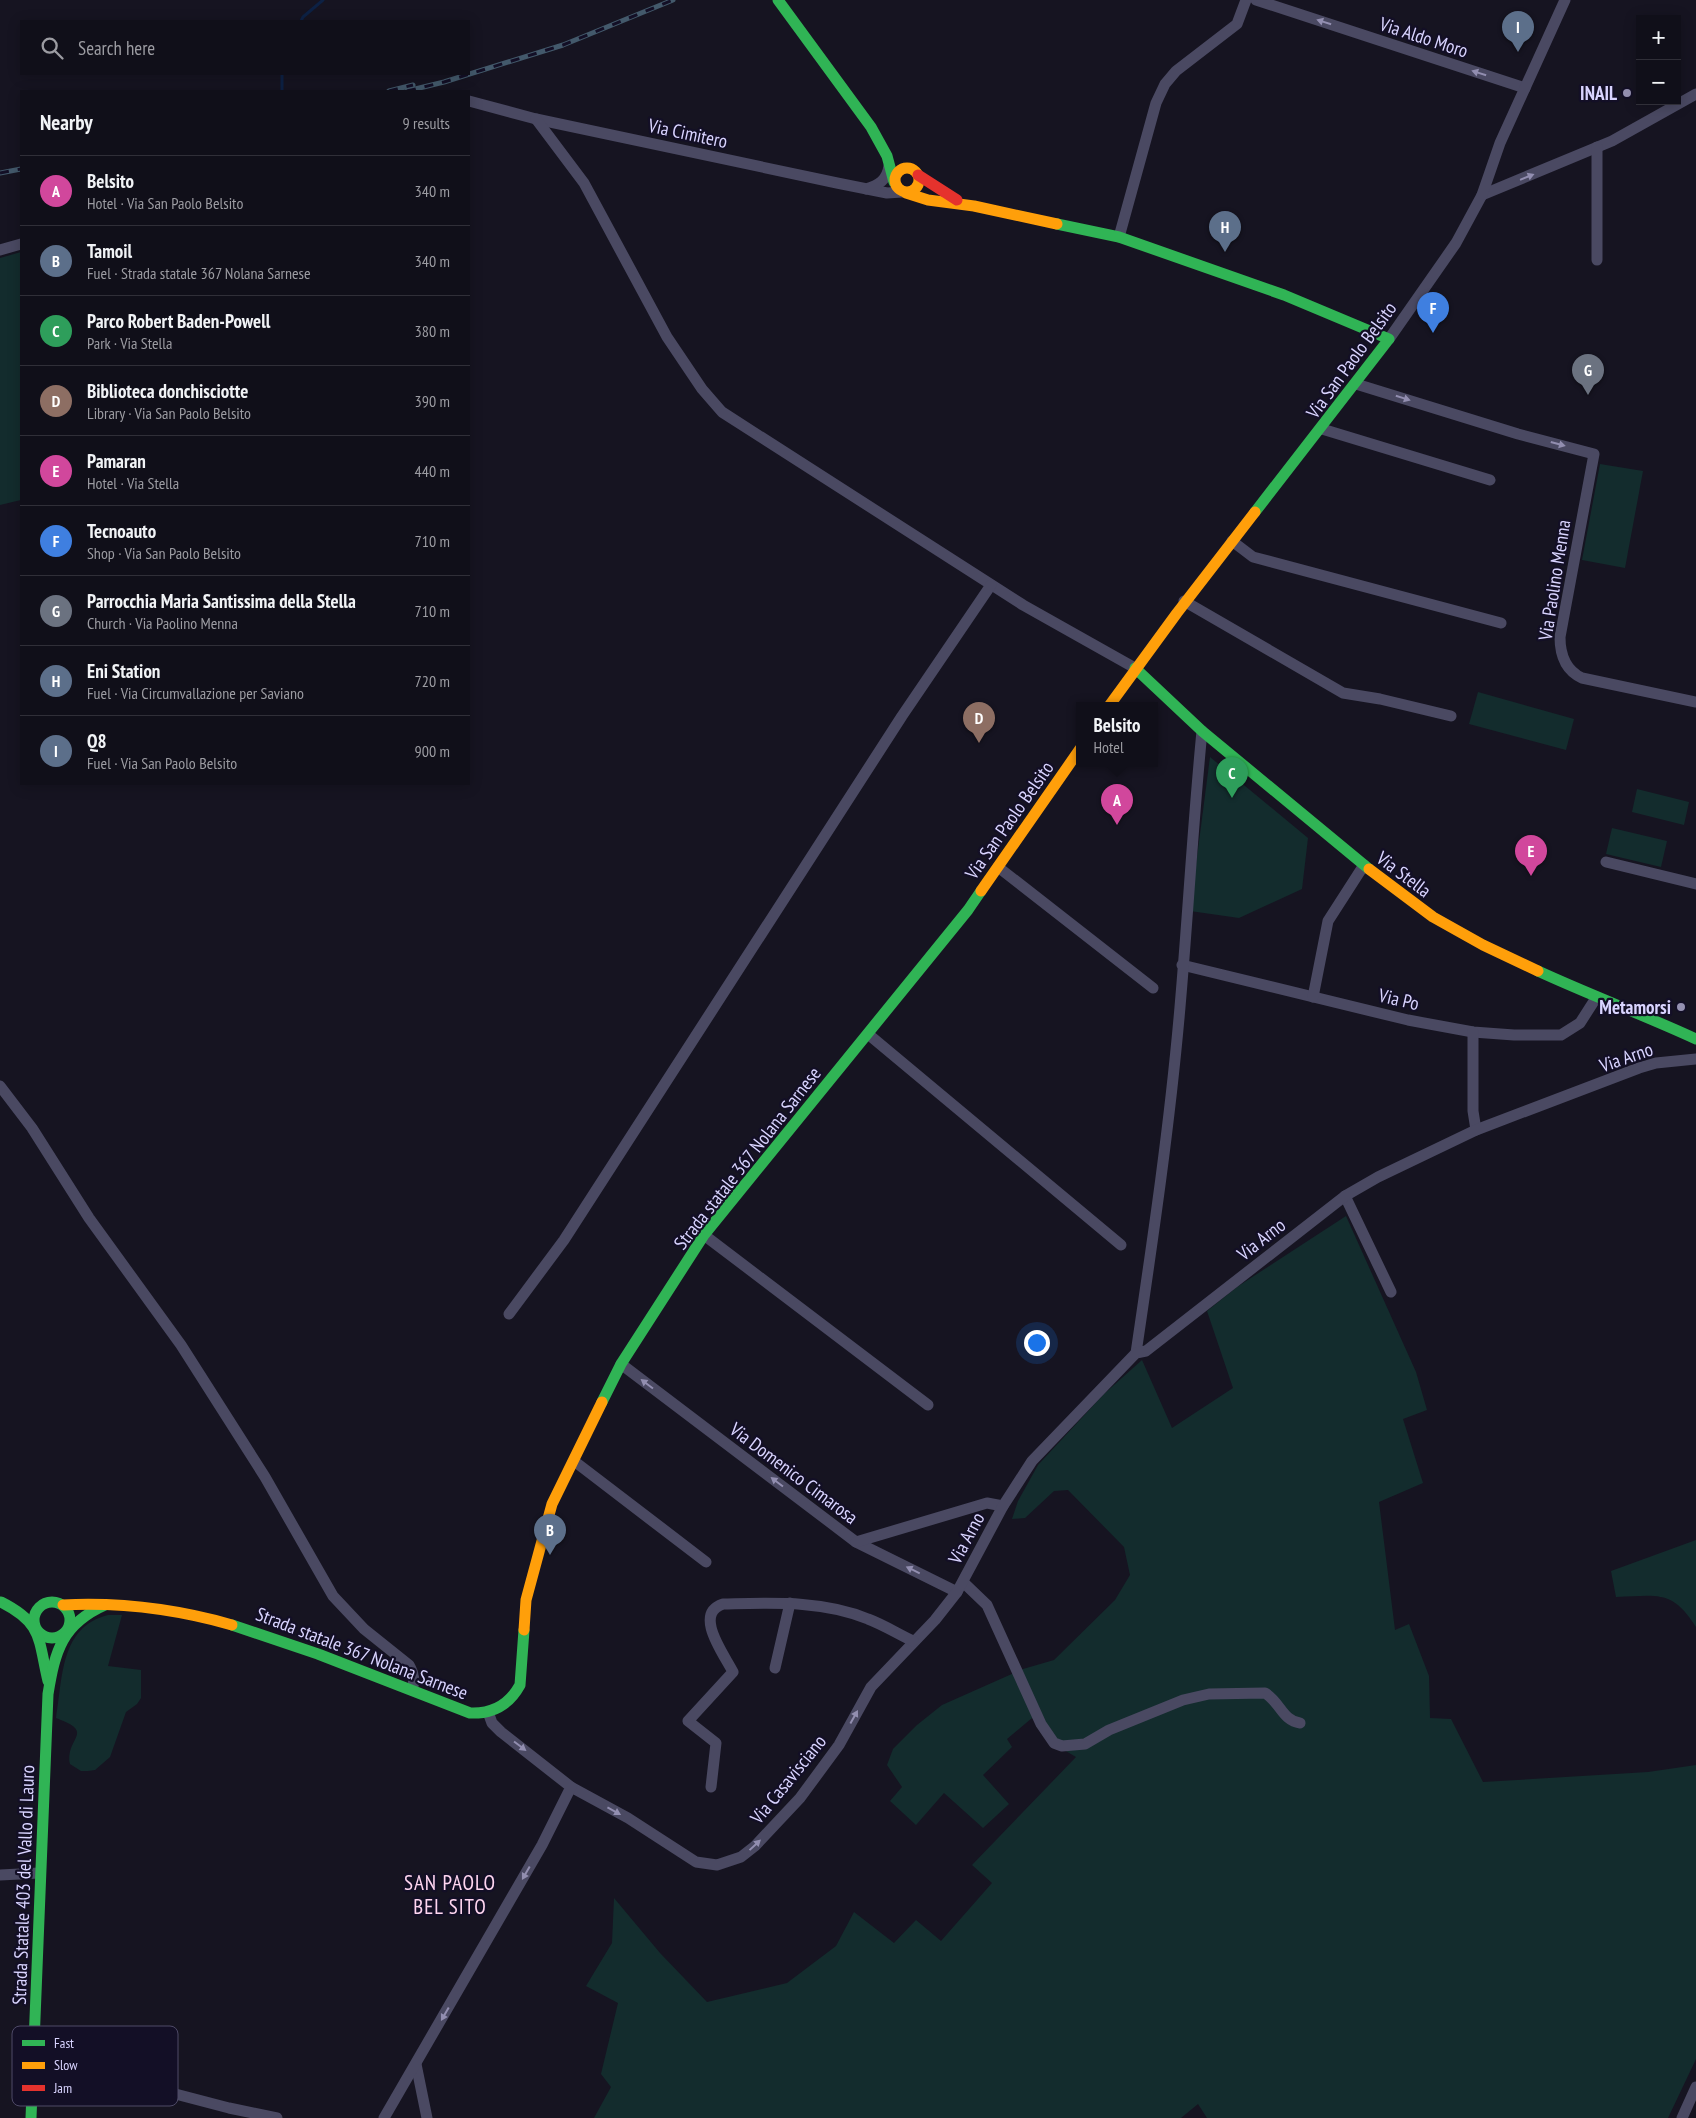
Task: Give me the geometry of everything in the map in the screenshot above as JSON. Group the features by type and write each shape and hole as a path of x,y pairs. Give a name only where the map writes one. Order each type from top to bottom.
{"main road":[{"path":"778,0 871,128 889,162 896,186 904,192 928,200 974,206 1120,237 1284,295 1389,339"},
{"path":"871,128 914,172 953,198 974,206"},
{"path":"894,182 894,178 899,171 914,172"},
{"path":"904,192 911,192 917,187 914,172"},
{"name":"Via San Paolo Belsito","path":"1112,702 1184,601 1322,429 1389,339"},
{"name":"Via Stella","path":"1136,668 1202,731 1364,866 1433,917 1484,945 1596,998 1637,1012 1696,1039"},
{"name":"Via San Paolo Belsito","path":"968,910 1076,755"},
{"name":"Strada statale 367 Nolana Sarnese","path":"64,1605 97,1602 186,1612 230,1623 470,1713 488,1712 509,1701 516,1694 520,1685 526,1600 552,1504 621,1364 704,1235 968,910"},
{"path":"0,1602 55,1601 64,1605 70,1614 67,1630"},
{"path":"0,1602 28,1617 36,1629 48,1638 59,1637 84,1616 109,1604"},
{"path":"36,1629 34,1613 45,1602"},
{"name":"Strada Statale 403 del Vallo di Lauro","path":"36,1629 49,1684"},
{"name":"Strada Statale 403 del Vallo di Lauro","path":"35,2026 39,1873 49,1684 67,1630"}],"street":[{"path":"1120,237 1156,103 1165,84 1176,71 1236,24 1246,0"},
{"name":"Via Aldo Moro","path":"1256,0 1525,88"},
{"name":"Via San Paolo Belsito","path":"1389,339 1456,243 1482,196 1500,143 1565,0"},
{"path":"1482,196 1597,147 1668,111 1696,94"},
{"name":"Via Cimitero","path":"470,101 536,119 866,189 887,193 904,192"},
{"path":"536,119 584,183 667,337 702,389 722,412 1023,605 1136,668"},
{"path":"1597,147 1597,260"},
{"path":"866,189 878,185 884,180 888,173 889,162"},
{"path":"0,250 20,244"},
{"name":"Via Paolino Menna","path":"1356,384 1518,434 1594,454 1560,637 1560,651 1564,662 1575,675 1582,678 1696,702"},
{"path":"1322,429 1490,480"},
{"path":"1232,541 1253,557 1501,623"},
{"path":"509,1314 564,1240 902,716 991,585"},
{"path":"1184,601 1343,693 1380,699 1451,716"},
{"path":"1136,1353 1158,1198 1180,1006 1202,731"},
{"path":"1606,862 1696,884"},
{"path":"1313,997 1328,921 1364,866"},
{"path":"998,867 1153,988"},
{"name":"Via Po","path":"1182,965 1408,1020 1473,1032 1514,1036 1561,1035 1580,1023 1596,998"},
{"path":"1473,1032 1473,1112 1476,1130"},
{"path":"868,1034 1121,1245"},
{"name":"Via Arno","path":"960,1587 1003,1506 1032,1461 1136,1353 1146,1351 1345,1196 1378,1177 1476,1130 1639,1068 1656,1063 1696,1059"},
{"path":"0,1086 32,1128 89,1218 181,1345 265,1477 333,1596 364,1629 409,1666 414,1673 415,1682 412,1690"},
{"path":"1345,1196 1391,1292"},
{"path":"704,1235 928,1405"},
{"name":"Via Domenico Cimarosa","path":"621,1364 856,1542 960,1587 987,1605 1041,1724 1054,1743 1062,1746 1085,1744 1109,1730 1160,1708 1209,1694 1265,1693 1273,1698 1287,1719 1300,1723"},
{"path":"574,1461 706,1562"},
{"path":"856,1542 987,1503 1003,1506"},
{"name":"Via Casavisciano","path":"488,1712 492,1723 501,1732 571,1787 628,1818 696,1862 717,1865 741,1857 755,1846 800,1798 838,1744 871,1687 935,1620 960,1587"},
{"path":"710,1787 716,1743 688,1721 733,1672 712,1631 709,1620 711,1610 723,1604 790,1603 833,1609 867,1618 913,1641"},
{"path":"776,1668 790,1603"},
{"path":"384,2118 542,1845 571,1787"},
{"path":"0,1875 39,1873"},
{"path":"416,2064 427,2118"},
{"path":"1682,2118 1696,2087"},
{"path":"178,2095 277,2118"}],"green space":[{"path":"20,252 20,500 0,505 0,258"},
{"path":"1600,464 1643,471 1625,568 1582,560"},
{"path":"1478,692 1574,719 1566,750 1469,724"},
{"path":"1210,757 1308,838 1302,889 1239,918 1190,911"},
{"path":"1637,789 1689,802 1684,825 1632,812"},
{"path":"1612,828 1667,841 1661,867 1606,854"},
{"path":"1346,1216 1416,1372 1427,1410 1403,1419 1423,1483 1379,1502 1395,1630 1409,1624 1429,1676 1430,1718 1451,1719 1483,1782 1648,1772 1696,1765 1696,2059 1668,2118 1207,2118 1198,2104 1181,2118 594,2118 611,2087 601,2074 618,2003 586,1986 612,1943 614,1898 660,1953 707,2002 787,1983 836,1946 854,1912 894,1943 916,1920 941,1941 992,1883 972,1865 1076,1757 1064,1750 1032,1718 1007,1739 1012,1747 983,1775 1009,1804 983,1828 944,1793 916,1825 890,1801 902,1787 887,1765 893,1749 917,1725 942,1705 1023,1669 1054,1660 1115,1600 1130,1575 1124,1547 1068,1490 1054,1491 1025,1518 1012,1519 1018,1501 1038,1465 1104,1394 1142,1360 1172,1428 1233,1388 1207,1311 1237,1287"},
{"path":"1696,1540 1696,1627 1679,1606 1662,1597 1616,1597 1611,1571"},
{"path":"108,1615 122,1615 108,1666 141,1670 141,1698 137,1704 126,1712 110,1757 95,1770 81,1771 70,1764 71,1748 77,1732 68,1723 56,1718 63,1671 72,1642 81,1630 92,1621"}],"waterway":[{"path":"302,20 323,0"},
{"path":"282,75 282,90"}],"railway":[{"path":"470,74 563,45 673,0"},
{"path":"411,90 467,75"},
{"path":"393,90 413,85"},
{"path":"0,173 20,169"}],"traffic: fast":[{"path":"778,0 871,127 887,156 894,182"},
{"path":"1057,224 1119,237 1284,295 1389,339 1255,512"},
{"path":"1135,668 1202,731 1369,869"},
{"path":"602,1402 621,1364 704,1235 968,910 981,891"},
{"path":"1538,971 1696,1039"},
{"path":"1,1602 25,1617 32,1625 40,1643 48,1681"},
{"path":"52,1602 59,1603 65,1607 69,1613 70,1620 69,1627 65,1633 59,1637 52,1638 45,1637 39,1633 35,1627 34,1620 35,1613 39,1607 45,1603 52,1602"},
{"path":"35,2026 48,1694 54,1665 63,1640 79,1621 105,1605"},
{"path":"232,1625 318,1654 470,1713 493,1710 505,1703 516,1692 520,1685 524,1630"},
{"path":"31,2106 31,2118"}],"traffic: slow":[{"path":"907,168 916,171 919,180 916,189 907,192 898,189 895,180 898,171 907,168"},
{"path":"906,193 928,200 974,206 1057,224"},
{"path":"1112,702 1177,613 1255,512"},
{"path":"981,891 1076,755"},
{"path":"1369,869 1433,917 1483,945 1538,971"},
{"path":"524,1630 526,1600 552,1504 602,1402"},
{"path":"63,1605 85,1604 149,1608 211,1619 232,1625"}],"traffic: jam":[{"path":"918,175 957,200"}],"place":[{"name":"Q8","path":"1518,52"},
{"name":"INAIL","path":"1627,93"},
{"name":"Eni Station","path":"1225,252"},
{"name":"Tecnoauto","path":"1433,333"},
{"name":"Parrocchia Maria Santissima della Stella","path":"1588,395"},
{"name":"Biblioteca donchisciotte","path":"979,743"},
{"name":"Parco Robert Baden-Powell","path":"1232,798"},
{"name":"Belsito","path":"1117,825"},
{"name":"Pamaran","path":"1531,876"},
{"name":"Metamorsi","path":"1681,1007"},
{"name":"Tamoil","path":"550,1555"}],"district":[{"name":"SAN PAOLO BEL SITO","path":"450,1895"}]}
